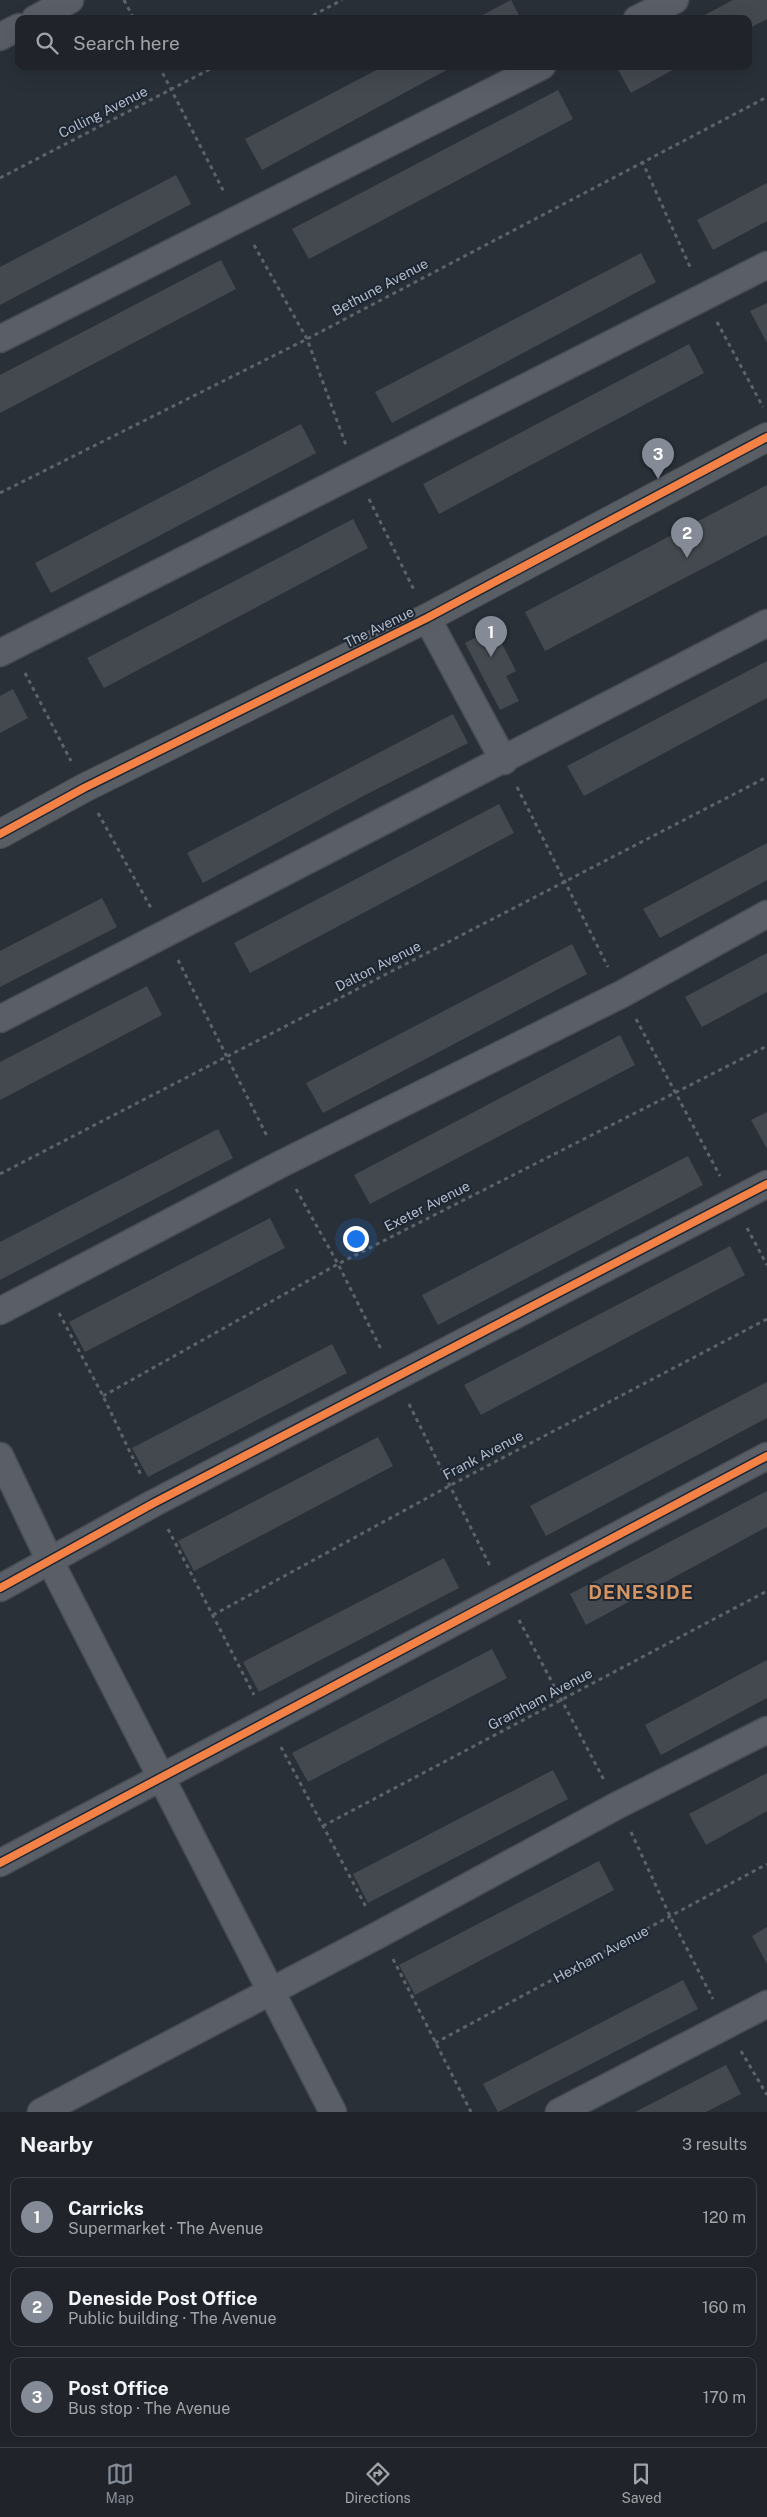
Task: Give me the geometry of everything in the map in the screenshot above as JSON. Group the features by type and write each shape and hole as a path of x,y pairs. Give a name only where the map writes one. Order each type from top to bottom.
{"street":[{"path":"42,15 70,0"},
{"path":"645,15 675,0"},
{"path":"0,37 15,29"},
{"path":"0,339 534,70"},
{"path":"0,653 767,266"},
{"name":"The Avenue","path":"0,834 84,788 427,618 767,437"},
{"path":"427,618 504,762"},
{"path":"0,1019 173,928 504,762 767,623"},
{"path":"0,1311 281,1164 622,994 767,914"},
{"path":"0,1588 154,1503 767,1184"},
{"path":"0,1456 50,1561 333,2112"},
{"path":"0,1862 161,1775 268,1721 767,1456"},
{"path":"41,2112 380,1934 618,1805 767,1730"},
{"path":"559,2112 767,2004"}],"path":[{"path":"124,0 132,15"},
{"path":"314,15 342,0"}],"building":[{"path":"511,0 519,15 483,15"},
{"path":"733,0 767,0 767,19 752,27 752,15 705,15"},
{"path":"376,70 447,70 262,170 245,139"},
{"path":"618,70 673,70 631,93"},
{"path":"558,90 573,119 309,259 292,229"},
{"path":"176,175 191,204 0,305 0,267"},
{"path":"767,183 767,221 713,250 697,220"},
{"path":"641,253 656,282 392,423 375,392"},
{"path":"221,260 236,289 0,413 0,375"},
{"path":"767,303 767,343 750,311"},
{"path":"689,344 704,373 439,514 423,484"},
{"path":"301,424 316,453 51,593 35,563"},
{"path":"767,485 767,535 545,651 525,612"},
{"path":"353,519 368,548 104,688 87,658"},
{"path":"494,628 516,671 506,676 519,701 500,710 465,643"},
{"path":"767,661 767,698 584,796 567,766"},
{"path":"13,689 28,718 0,733 0,696"},
{"path":"453,714 468,743 367,794 203,883 187,853"},
{"path":"499,804 514,833 250,973 234,943"},
{"path":"767,843 767,880 660,938 643,909"},
{"path":"102,898 117,927 0,987 0,951"},
{"path":"572,944 587,974 323,1113 306,1083"},
{"path":"767,953 767,992 702,1027 685,997"},
{"path":"147,986 162,1015 0,1100 0,1062"},
{"path":"620,1035 635,1065 370,1204 354,1175"},
{"path":"767,1112 767,1149 751,1120"},
{"path":"218,1129 233,1158 0,1280 0,1242"},
{"path":"688,1156 703,1185 438,1325 422,1295"},
{"path":"270,1218 285,1248 85,1352 69,1322"},
{"path":"730,1246 745,1275 481,1415 464,1385"},
{"path":"332,1344 347,1373 148,1477 132,1448"},
{"path":"767,1382 767,1418 546,1536 530,1506"},
{"path":"378,1437 393,1466 194,1571 178,1541"},
{"path":"767,1491 767,1527 586,1625 570,1594"},
{"path":"444,1558 459,1588 259,1692 243,1662"},
{"path":"492,1649 507,1678 308,1782 292,1753"},
{"path":"767,1660 767,1698 661,1755 645,1725"},
{"path":"553,1770 568,1799 368,1903 353,1874"},
{"path":"767,1773 767,1811 706,1845 689,1814"},
{"path":"599,1861 614,1890 415,1995 399,1965"},
{"path":"767,1927 767,1964 752,1936"},
{"path":"683,1980 698,2009 498,2112 483,2084"},
{"path":"726,2065 741,2094 706,2112 635,2112"}],"cycle path":[{"path":"0,834 84,788 427,618 767,437"},
{"path":"0,1588 154,1503 767,1184"},
{"path":"0,1863 767,1456"}],"place":[{"name":"Post Office","path":"658,479"},
{"name":"Deneside Post Office","path":"687,558"},
{"name":"Carricks","path":"491,657"}],"district":[{"name":"DENESIDE","path":"641,1592"}]}
